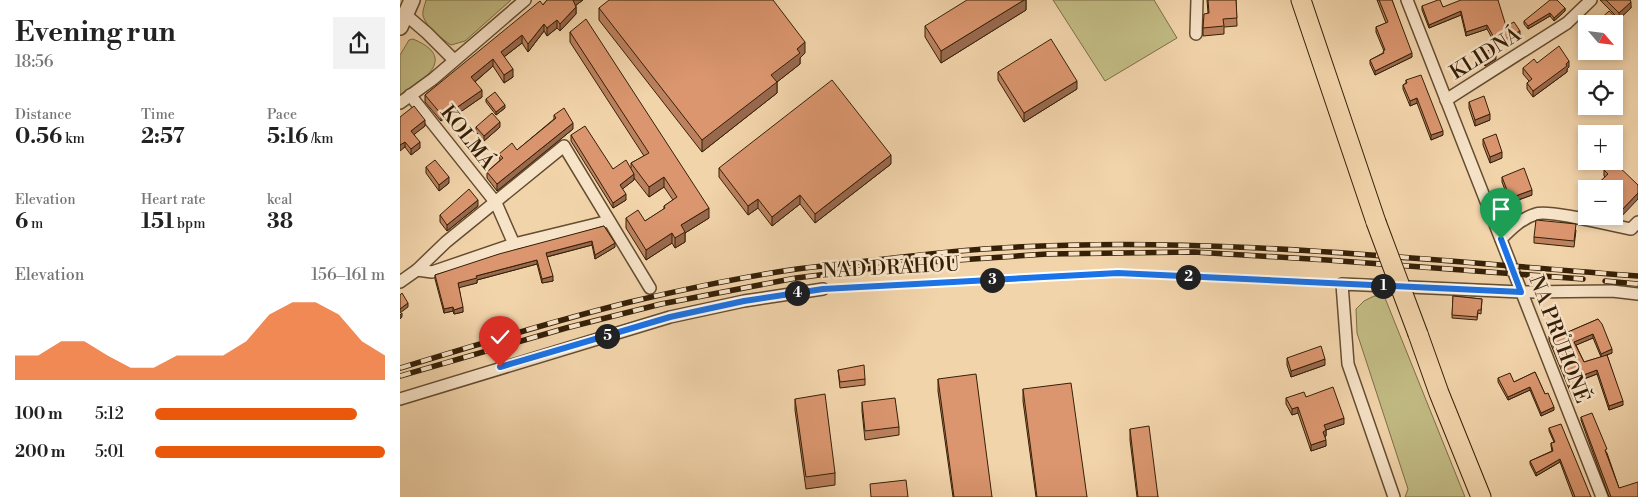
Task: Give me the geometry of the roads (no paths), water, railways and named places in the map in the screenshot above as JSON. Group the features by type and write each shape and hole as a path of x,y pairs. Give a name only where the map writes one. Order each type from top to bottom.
{"main road":[{"path":"1301,0 1376,222 1439,393 1481,497"}],"street":[{"path":"412,0 403,21 426,33 454,60"},
{"path":"400,103 525,0"},
{"path":"1196,34 1197,0"},
{"name":"NA PRŮHONĚ","path":"1407,0 1602,497"},
{"name":"KLIDNÁ","path":"1446,100 1567,23 1590,0"},
{"name":"KOLMÁ","path":"410,95 496,203 514,244"},
{"path":"400,282 417,270 446,242 564,146 650,288"},
{"path":"1501,239 1516,225 1537,213 1553,214 1631,229 1638,222"},
{"path":"417,270 432,272 514,244 609,221"},
{"path":"1342,284 1348,364 1394,497"},
{"name":"NAD DRAHOU","path":"1342,284 1521,292 1612,291 1638,294"},
{"name":"NAD DRAHOU","path":"400,399 670,317 744,301 823,289"}],"lane":[{"name":"NAD DRAHOU","path":"823,289 1118,273 1342,284"}],"railway":[{"path":"400,368 572,317 713,284 805,268 984,249 1066,245 1230,247 1393,256 1638,276"},
{"path":"400,376 566,328 661,304 796,278 914,263 1047,254 1194,252 1583,279"},
{"path":"1605,281 1638,284"}]}
